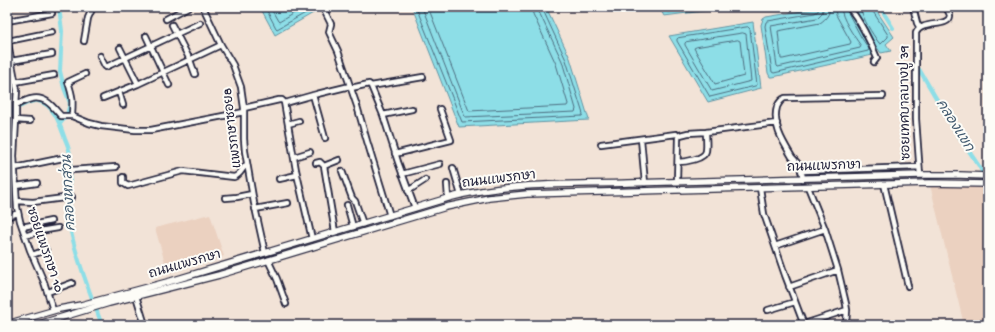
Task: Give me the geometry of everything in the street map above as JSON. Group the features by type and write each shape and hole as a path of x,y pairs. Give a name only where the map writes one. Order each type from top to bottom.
{"main road":[{"name":"ถนนแพรกษา","path":"7,324 53,310 100,303 448,198 482,190 520,186 920,175 988,176"},
{"path":"688,182 688,190"},
{"name":"ถนนแพรกษา","path":"100,303 195,282 446,207 489,198 527,194 808,186 929,183 988,184"},
{"name":"ถนนแพรกษา","path":"36,325 57,319 88,306"}],"street":[{"path":"84,41 88,18 93,7"},
{"path":"166,19 188,7"},
{"name":"แพรกษาซอย8","path":"203,7 233,65 240,87 244,110 244,139 247,164 265,253"},
{"path":"848,7 853,12 872,46 877,58 874,62"},
{"path":"913,7 917,23 920,28"},
{"name":"ซอยเทศบาลบางปู 39","path":"920,175 918,167 916,119 916,32 923,26 947,21 950,16 946,7"},
{"path":"324,10 331,24 329,32 338,51 351,87 390,216"},
{"path":"7,21 52,13"},
{"path":"100,56 106,67 200,23"},
{"path":"172,25 190,60 195,74"},
{"path":"7,39 52,32"},
{"path":"146,36 169,85"},
{"name":"ซอยแพรกษา 10","path":"7,39 17,94 14,156 18,214 25,236 48,292 53,310"},
{"path":"103,98 138,84 221,44"},
{"path":"120,48 138,84"},
{"path":"11,61 52,54"},
{"path":"68,116 73,99 68,82 85,74"},
{"path":"15,82 54,75"},
{"path":"16,106 30,99 42,99 50,104 62,116 68,116 101,126 135,130 151,130 244,110 279,100 284,101 285,103 351,87 369,84 371,86 423,77"},
{"path":"371,86 383,115 395,154 415,208"},
{"path":"119,92 123,105"},
{"path":"313,95 326,138"},
{"path":"803,179 800,166 781,138 778,130 776,118 779,102 785,98 883,96"},
{"path":"285,103 297,175 312,239"},
{"path":"383,115 412,108"},
{"path":"395,154 451,140 440,109"},
{"path":"16,119 30,121"},
{"path":"288,124 300,122"},
{"path":"678,182 678,138 680,135 777,124"},
{"path":"678,162 688,161 704,155 706,152 706,132"},
{"path":"602,144 676,134"},
{"path":"641,139 646,183"},
{"path":"294,157 310,152"},
{"path":"7,156 14,156"},
{"path":"15,168 63,158"},
{"path":"324,166 339,160"},
{"path":"316,163 320,162 324,166 335,232"},
{"path":"123,177 124,183 128,186 183,171 234,177 239,174 247,164"},
{"path":"402,174 440,164"},
{"path":"71,170 116,167"},
{"path":"801,171 918,167"},
{"path":"453,168 461,195"},
{"path":"342,171 363,224"},
{"path":"279,179 297,175"},
{"path":"408,191 425,180"},
{"path":"16,186 37,183"},
{"path":"446,184 448,198"},
{"path":"884,184 908,286"},
{"path":"808,186 825,229 838,270 847,310 846,325"},
{"path":"760,188 764,214 803,325 817,322 847,310"},
{"path":"225,198 252,194"},
{"path":"17,201 33,202 72,197"},
{"path":"255,209 288,203"},
{"path":"347,205 354,227"},
{"path":"7,217 18,214"},
{"path":"22,228 51,221"},
{"path":"25,236 40,231 58,228"},
{"path":"775,246 825,229"},
{"path":"32,254 46,250"},
{"path":"268,260 277,278 286,304"},
{"path":"789,287 838,270"},
{"path":"48,292 72,284"},
{"path":"136,296 145,325"},
{"path":"768,310 796,302"},
{"path":"57,319 58,325"}],"shaded area":[{"path":"930,185 988,186 988,325 964,325"},
{"path":"210,214 224,256 168,273 155,228"}],"water":[{"path":"260,7 313,7 315,12 275,35"},
{"path":"412,7 546,7 570,58 589,120 459,127"},
{"path":"659,7 735,7 664,16"},
{"path":"826,7 849,7 877,54 770,77 768,73 761,25 763,19 766,17"},
{"path":"856,7 874,7 894,37 886,44 891,51 881,53 860,20"},
{"path":"753,22 761,88 708,102 669,36"}],"waterway":[{"path":"59,7 62,31 60,71 64,88 70,103 67,115 60,124"},
{"path":"880,7 893,28"},
{"name":"คลองแขก","path":"919,69 956,132 988,182"},
{"name":"คลองหกส่วน","path":"7,113 27,103 38,101 48,106 56,116 70,154 69,216 71,232 81,268 102,325"}]}
